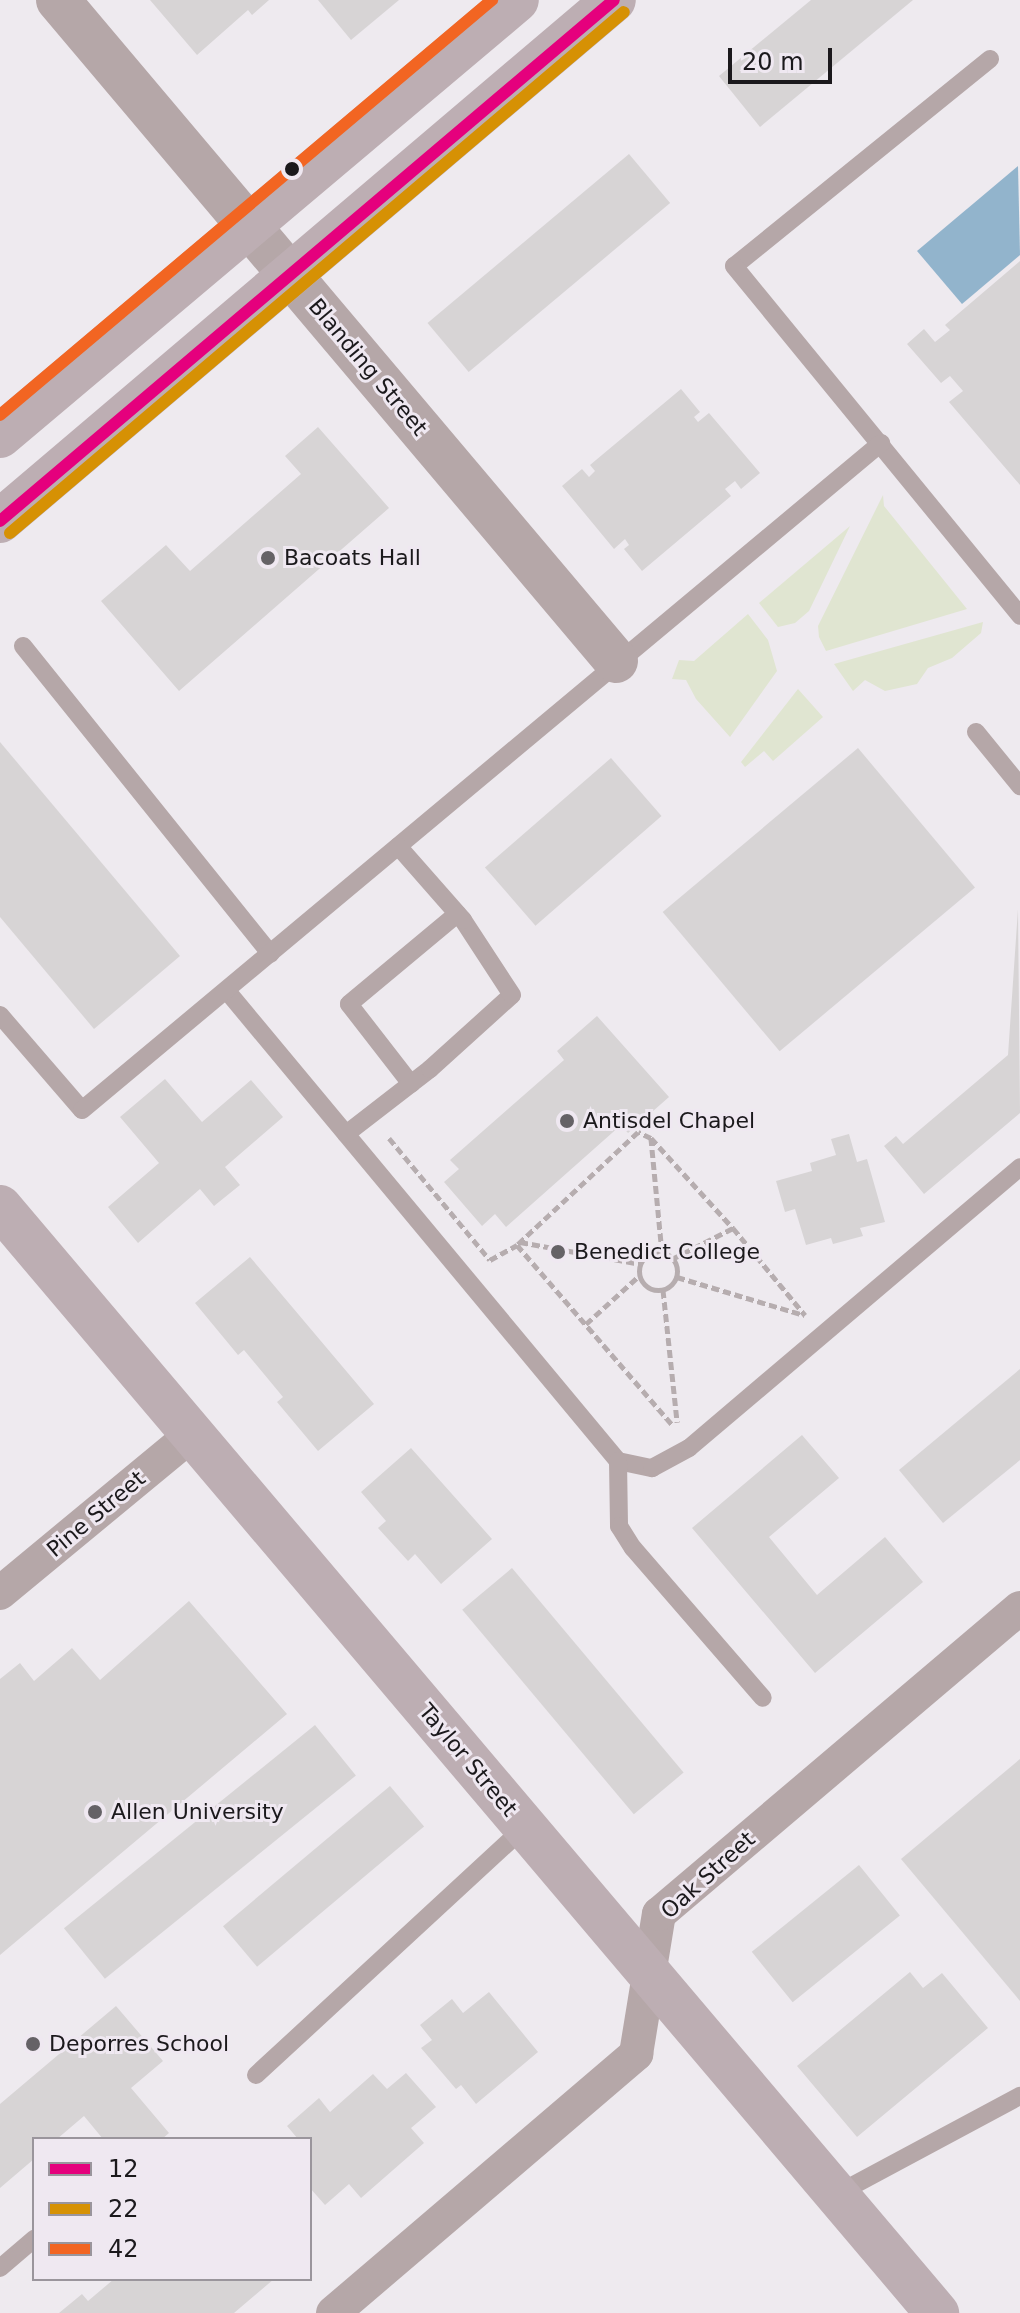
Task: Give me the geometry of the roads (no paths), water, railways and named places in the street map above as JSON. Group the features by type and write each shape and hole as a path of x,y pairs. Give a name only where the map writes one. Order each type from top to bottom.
{"main road":[{"path":"0,436 517,0"},
{"path":"0,521 614,0"},
{"name":"Taylor Street","path":"0,1207 937,2313"}],"street":[{"name":"Blanding Street","path":"58,0 616,661"},
{"name":"Pine Street","path":"0,1593 192,1434"},
{"name":"Oak Street","path":"333,2313 636,2054 659,1914 1020,1608"}],"lane":[{"path":"990,59 734,266 1020,616"},
{"path":"0,1015 82,1110 616,661 881,443"},
{"path":"23,646 271,954"},
{"path":"976,732 1020,786"},
{"path":"346,1134 411,1084 512,995 457,914 398,846"},
{"path":"411,1084 349,1004 457,914"},
{"path":"227,991 618,1461 652,1468 689,1448 1020,1167"},
{"path":"618,1461 619,1526 633,1548 763,1698"},
{"path":"256,2075 525,1827"},
{"path":"837,2194 1020,2096"},
{"path":"0,2268 32,2241"}],"water":[{"path":"1018,166 1020,255 962,304 917,251"}],"place":[{"name":"Bacoats Hall","path":"268,558"},
{"name":"Antisdel Chapel","path":"567,1121"},
{"name":"Benedict College","path":"558,1252"},
{"name":"Allen University","path":"95,1812"},
{"name":"Deporres School","path":"33,2044"}]}
